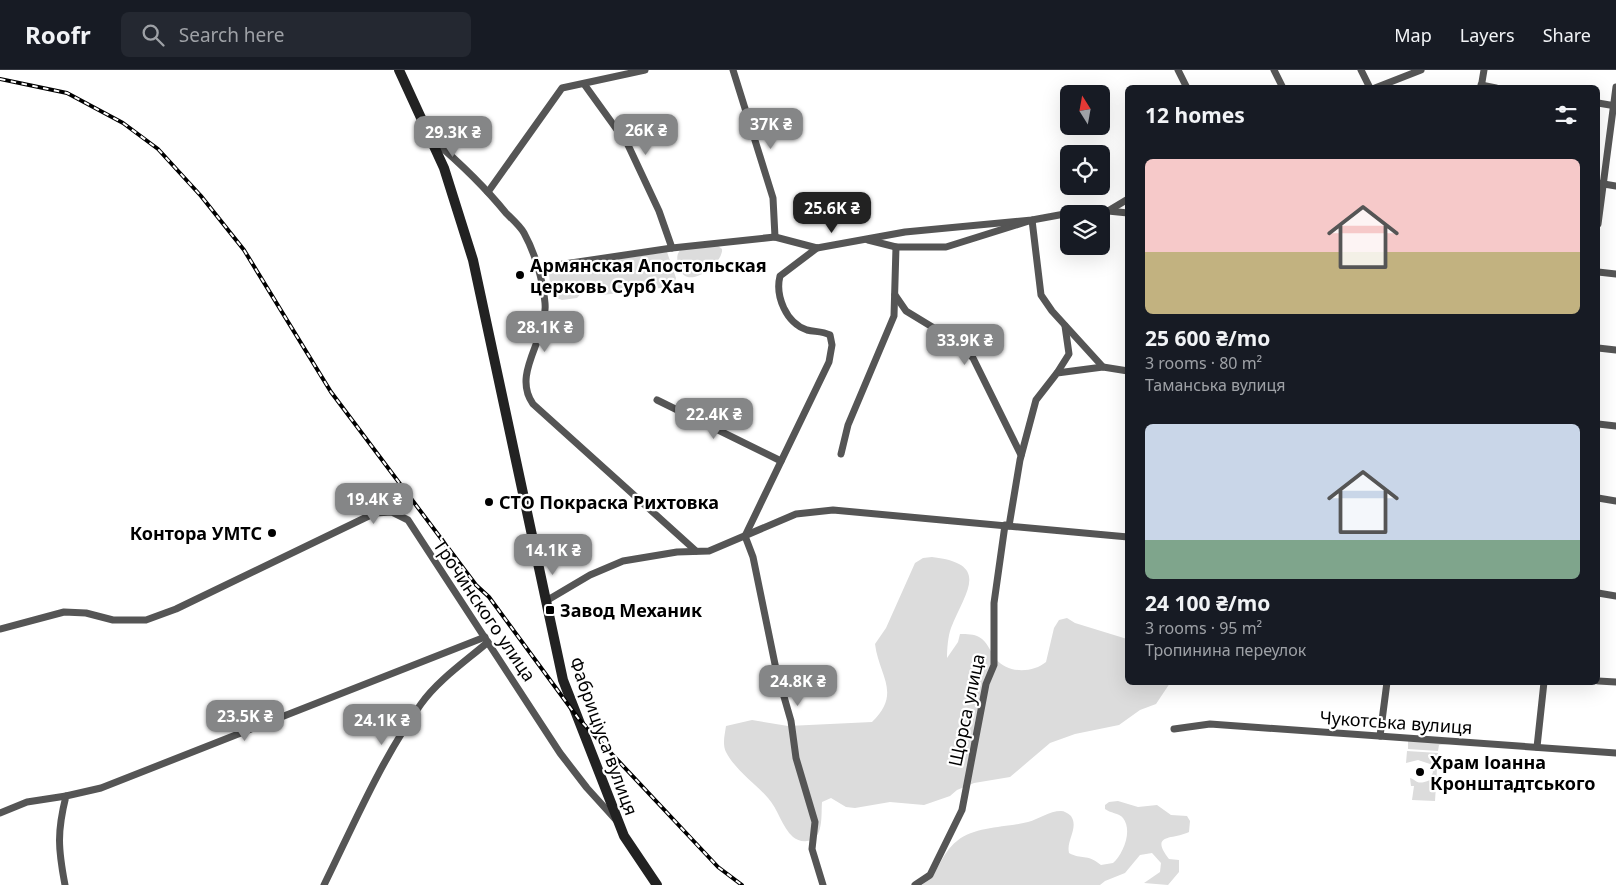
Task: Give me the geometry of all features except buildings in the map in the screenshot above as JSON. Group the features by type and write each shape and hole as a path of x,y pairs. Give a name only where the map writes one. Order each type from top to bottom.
{"main road":[{"name":"Фабриціуса вулиця","path":"399,70 444,168 473,260 563,680 624,836 657,885"}],"street":[{"path":"488,192 562,88 645,70"},
{"path":"733,70 764,163 772,198 775,237"},
{"path":"1178,70 1186,85"},
{"path":"1274,70 1282,85"},
{"path":"1361,70 1368,85"},
{"path":"1383,85 1421,70"},
{"path":"1481,85 1484,70"},
{"path":"584,84 628,144 654,199 672,248"},
{"path":"1616,87 1615,106 1600,184 1616,186"},
{"path":"1600,103 1615,106"},
{"path":"431,139 468,170 523,232 537,268 545,304 541,332 524,381 526,394 533,404 696,551"},
{"path":"1110,210 1125,201"},
{"path":"1110,211 1125,213"},
{"path":"537,268 672,248 775,237 817,248 905,232 1032,220 1060,215"},
{"path":"865,240 896,248 946,247 1032,220"},
{"path":"1032,220 1041,295 1065,326 1103,367"},
{"path":"817,248 780,276 778,282 781,303 790,319 808,330 830,335 832,345 829,362 744,536 753,557 776,669 791,721 796,758 814,822 812,849 824,885"},
{"path":"841,454 848,425 894,316 896,248"},
{"path":"1600,272 1616,274"},
{"path":"895,295 906,312 952,339 973,358 1021,455"},
{"name":"Щорса улица","path":"915,885 930,875 962,810 986,684 994,665 994,603 1021,455 1036,400 1069,354 1065,326"},
{"path":"1600,348 1616,350"},
{"path":"1057,373 1103,367 1125,371"},
{"path":"657,400 781,460"},
{"path":"1600,424 1616,426"},
{"path":"1600,498 1616,501"},
{"path":"546,601 590,575 623,561 677,552 709,550 796,514 833,510 1125,537"},
{"name":"Трочинского улица","path":"0,629 64,612 86,613 113,620 146,620 176,609 375,513 392,512 408,520 560,753 587,788 620,825"},
{"path":"1600,593 1616,596"},
{"path":"0,813 27,802 102,788 486,640"},
{"path":"324,885 384,765 422,703 438,685 486,640"},
{"path":"1600,681 1616,682"},
{"path":"1380,736 1387,685"},
{"path":"1537,747 1544,685"},
{"name":"Чукотська вулиця","path":"1174,730 1210,724 1616,753"},
{"path":"65,885 58,845 59,823 66,796"}],"shaded area":[{"path":"718,246 722,249 721,255 711,268 696,277 689,277 683,274 677,259 680,250"},
{"path":"667,252 676,278 674,284 669,287 602,295 587,290 583,291 577,298 562,300 554,297 549,273 554,268"},
{"path":"932,557 951,561 962,566 968,573 967,592 950,631 947,658 958,642 960,634 970,634 982,639 996,659 1007,667 1028,670 1041,666 1046,662 1054,628 1059,620 1067,618 1075,623 1125,638 1125,685 1169,685 1156,704 1140,710 1119,725 1075,734 1050,743 1010,777 974,783 957,790 950,796 924,805 890,802 855,808 846,807 831,798 822,802 821,826 816,836 812,840 798,840 789,833 768,798 730,759 724,746 726,726 752,720 788,726 872,722 881,712 886,702 887,693 875,644 886,628 915,563 923,558"},
{"path":"1408,740 1449,744 1439,745 1438,751 1408,749"},
{"path":"1407,751 1438,753 1435,801 1412,800 1414,786 1411,786 1410,778 1419,783 1425,782 1430,780 1433,772 1430,764 1418,760 1406,763"},
{"path":"1118,801 1138,807 1157,805 1171,815 1187,816 1190,821 1189,832 1162,841 1163,851 1169,859 1179,860 1179,872 1168,885 1144,883 1160,872 1161,863 1152,853 1140,855 1125,873 1100,885 922,885 932,875 947,851 965,836 982,830 1028,822 1057,811 1067,813 1073,821 1069,853 1092,859 1101,865 1113,863 1123,848 1127,829 1123,818 1105,809 1105,805 1109,802"}],"railway":[{"path":"0,79 67,93 123,123 158,149 201,196 244,250 331,392 476,585 489,597 578,718 718,867 742,885"}],"place":[{"name":"Армянская Апостольская церковь Сурб Хач","path":"520,275"},
{"name":"СТО Покраска Рихтовка","path":"489,502"},
{"name":"Контора УМТС","path":"272,533"},
{"name":"Завод Механик","path":"550,610"},
{"name":"Храм Іоанна Кронштадтського","path":"1420,772"}]}
